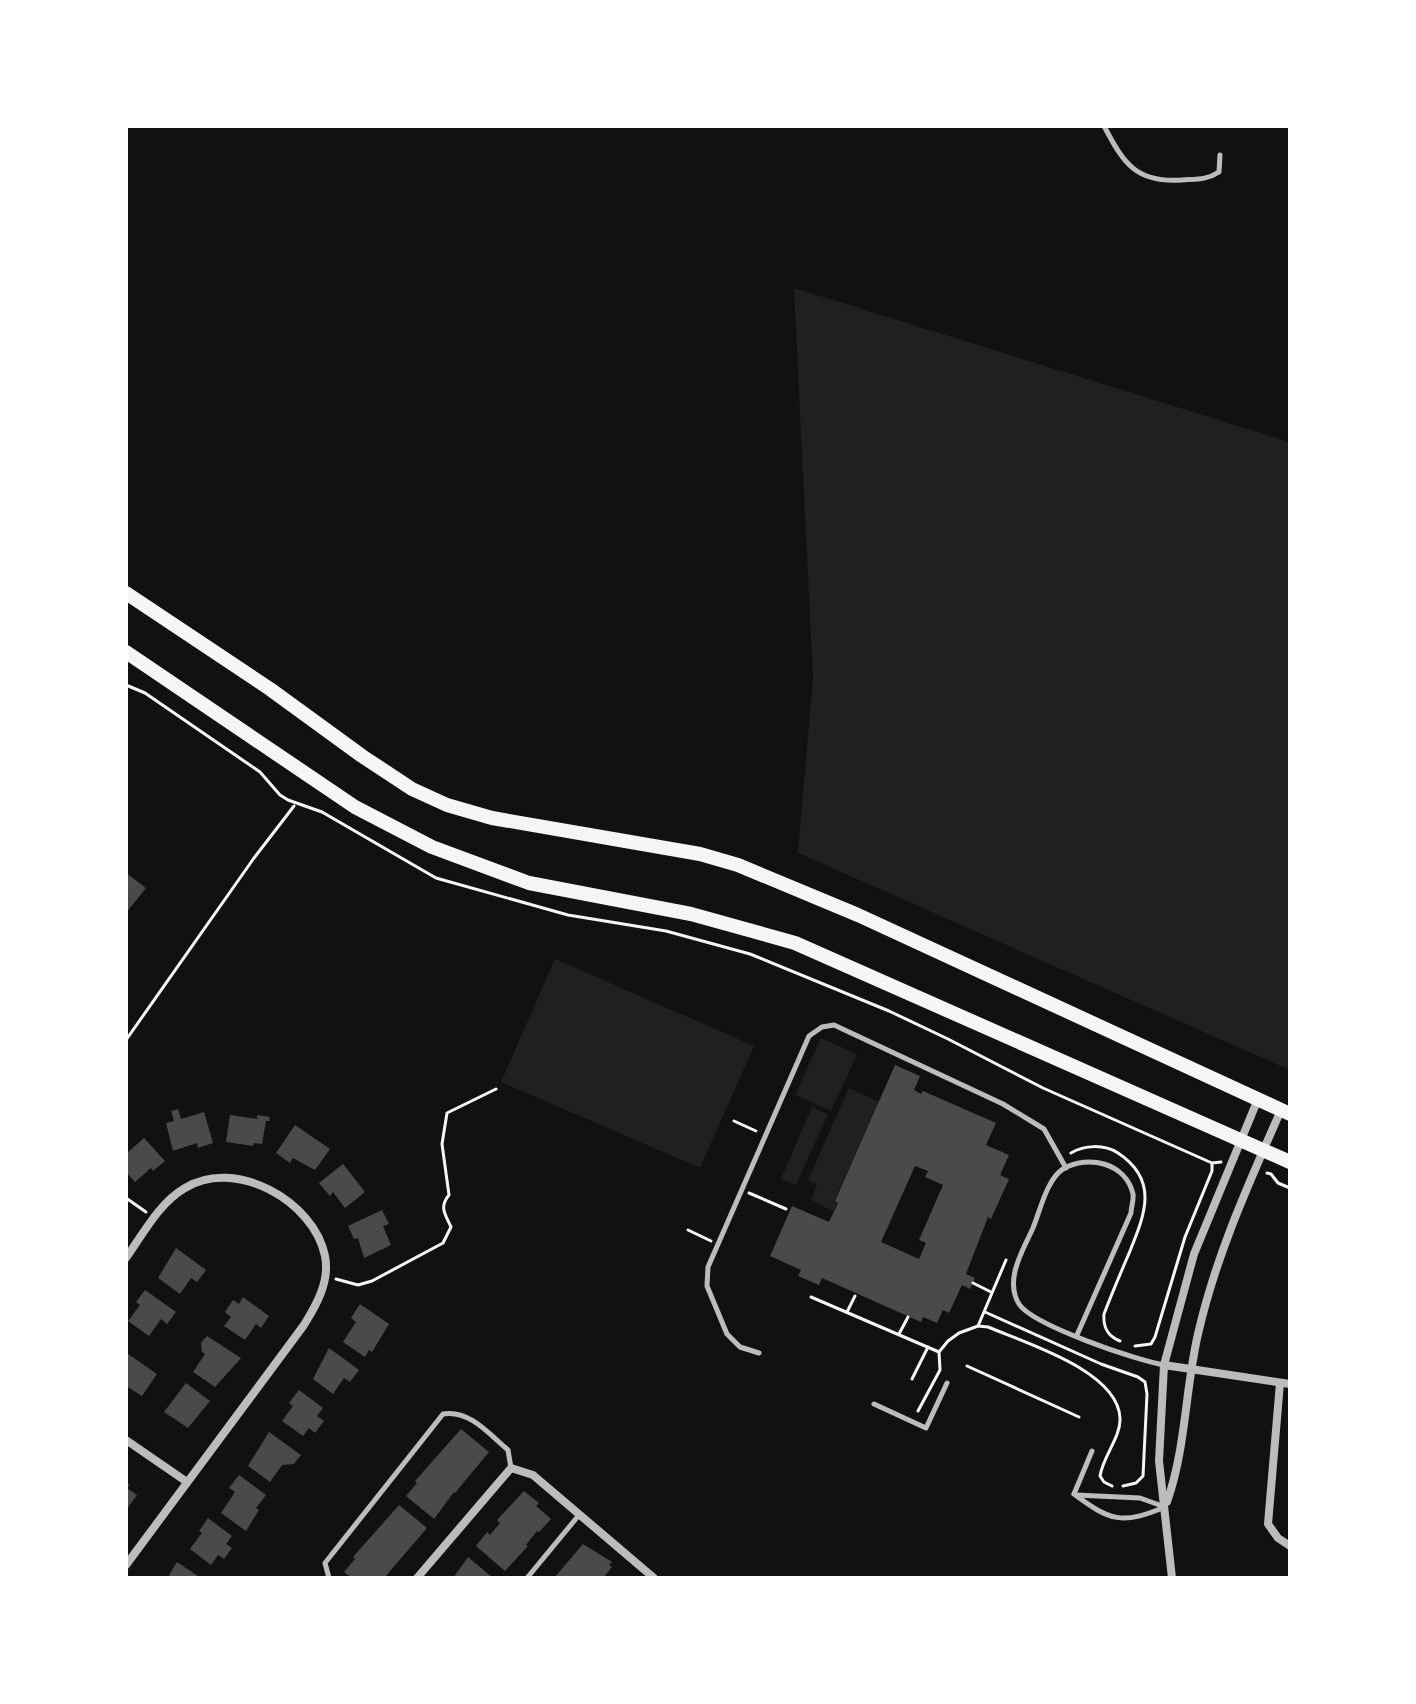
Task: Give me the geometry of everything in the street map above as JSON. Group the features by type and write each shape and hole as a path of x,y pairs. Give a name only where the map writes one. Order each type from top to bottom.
{"main road":[{"path":"126,593 270,689 362,756 412,789 447,805 492,818 685,851 738,865 873,922 1286,1112"},
{"path":"126,652 355,807 432,847 529,883 691,914 795,943 1290,1162"}],"street":[{"path":"1172,1578 1159,1461 1164,1365 1194,1254 1258,1099"},
{"path":"1166,1507 1177,1474 1191,1370 1216,1267 1231,1223 1263,1151 1286,1112"},
{"path":"126,1258 154,1218 185,1187 210,1178 253,1181 274,1192 316,1231 325,1257 325,1276 318,1301 304,1325 126,1565"},
{"path":"1164,1365 1285,1383 1268,1524 1278,1538 1290,1546"},
{"path":"126,1440 187,1482"},
{"path":"417,1578 511,1468 533,1475 654,1578"},
{"path":"635,1578 643,1568"}],"lane":[{"path":"1104,126 1129,165 1145,178 1167,181 1209,178 1219,172 1220,155"},
{"path":"759,1353 740,1347 727,1334 707,1286 708,1267 809,1036 822,1027 834,1025 1003,1104 1044,1129 1066,1168"},
{"path":"1077,1335 1131,1213 1133,1194 1123,1177 1108,1165 1093,1160 1075,1163 1060,1171 1051,1185 1015,1269 1014,1287 1019,1303 1033,1317 1077,1335 1147,1362 1164,1365"},
{"path":"874,1404 926,1428 947,1383"},
{"path":"329,1578 325,1563 443,1414 454,1412 465,1415 508,1450 511,1468"},
{"path":"1074,1494 1092,1451"},
{"path":"1074,1494 1140,1498 1166,1507"},
{"path":"1074,1494 1098,1512 1116,1518 1138,1518 1166,1507"},
{"path":"527,1578 579,1515"}],"path":[{"path":"126,685 145,693 260,772 280,795 295,805 322,812 436,878 568,915 692,937 785,968 889,1011 1043,1088 1212,1163 1230,1163"},
{"path":"126,1040 295,805"},
{"path":"325,1276 358,1285 372,1281 443,1243 451,1227 443,1210 443,1203 449,1195 442,1144 447,1113 496,1089"},
{"path":"734,1121 765,1136"},
{"path":"1255,1170 1271,1174 1278,1183 1290,1188"},
{"path":"742,1190 786,1209"},
{"path":"126,1198 154,1218"},
{"path":"688,1230 718,1245"},
{"path":"973,1283 993,1292"},
{"path":"847,1312 855,1296"},
{"path":"811,1297 939,1352"},
{"path":"918,1411 940,1370 939,1352 948,1341 978,1326 988,1327 1090,1372 1100,1380 1118,1405 1120,1420 1100,1476 1114,1487 1136,1483 1143,1476 1145,1382 984,1312 978,1326"},
{"path":"899,1334 908,1317"},
{"path":"912,1379 928,1347"},
{"path":"967,1366 1079,1417"}],"shaded area":[{"path":"794,288 1290,442 1290,1070 798,853 813,677"},
{"path":"555,959 754,1046 700,1168 501,1082"},
{"path":"821,1038 857,1054 831,1111 795,1095"},
{"path":"849,1088 879,1102 834,1201 837,1203 833,1211 811,1200 817,1185 808,1180"},
{"path":"812,1107 828,1114 796,1185 781,1179"}],"building":[{"path":"126,873 146,888 126,913"},
{"path":"895,1065 920,1076 914,1090 921,1094 923,1091 996,1123 986,1145 1009,1155 1000,1175 1009,1179 991,1219 988,1217 966,1274 975,1278 970,1289 962,1285 949,1313 943,1310 937,1323 923,1317 921,1322 822,1278 819,1285 798,1276 801,1270 770,1256 792,1206 829,1222 838,1203 835,1201","holes":["915,1166 928,1171 925,1177 943,1185 919,1240 926,1243 919,1259 881,1242"]},
{"path":"178,1109 181,1119 204,1112 213,1143 198,1148 197,1143 173,1151 166,1123 174,1121 171,1111"},
{"path":"230,1115 257,1119 257,1115 270,1117 266,1121 262,1144 254,1143 253,1146 226,1142"},
{"path":"295,1125 330,1149 315,1170 293,1158 290,1163 276,1153"},
{"path":"144,1138 165,1161 135,1182 126,1172 126,1154"},
{"path":"343,1164 365,1192 345,1208 333,1192 330,1196 319,1183"},
{"path":"382,1210 389,1224 383,1226 391,1245 364,1258 358,1238 354,1239 348,1226"},
{"path":"176,1248 206,1270 197,1282 191,1278 180,1294 158,1278"},
{"path":"145,1290 176,1312 167,1324 161,1319 149,1336 128,1321 140,1305 136,1302"},
{"path":"243,1297 269,1316 261,1328 256,1324 245,1340 224,1326 231,1317 225,1312 233,1300 239,1304"},
{"path":"360,1304 389,1324 372,1352 369,1350 365,1357 343,1342 356,1322 351,1318"},
{"path":"207,1336 241,1358 215,1387 193,1372 205,1354 201,1343"},
{"path":"329,1348 359,1370 350,1382 344,1378 333,1394 313,1379"},
{"path":"128,1354 157,1374 142,1396 126,1386"},
{"path":"186,1383 210,1401 188,1428 164,1412"},
{"path":"299,1390 323,1408 317,1416 324,1421 315,1433 309,1428 303,1436 282,1421 293,1406 289,1403"},
{"path":"461,1429 489,1452 434,1519 406,1496 417,1483 415,1481"},
{"path":"269,1432 301,1455 294,1464 282,1465 270,1482 248,1466"},
{"path":"239,1475 266,1495 256,1508 259,1510 246,1531 221,1513 235,1492 229,1488"},
{"path":"126,1482 130,1485 127,1488 137,1495 126,1510"},
{"path":"524,1491 539,1503 536,1506 551,1519 537,1531 505,1571 476,1546 487,1532 490,1535 500,1523 497,1520"},
{"path":"399,1505 427,1528 384,1578 352,1578 344,1572 355,1559 353,1557"},
{"path":"208,1518 232,1536 226,1544 232,1548 224,1559 218,1555 211,1565 190,1549"},
{"path":"583,1544 612,1562 609,1565 612,1567 603,1578 554,1578"},
{"path":"468,1557 493,1578 453,1578"},
{"path":"177,1562 201,1578 171,1578 169,1575"}]}
